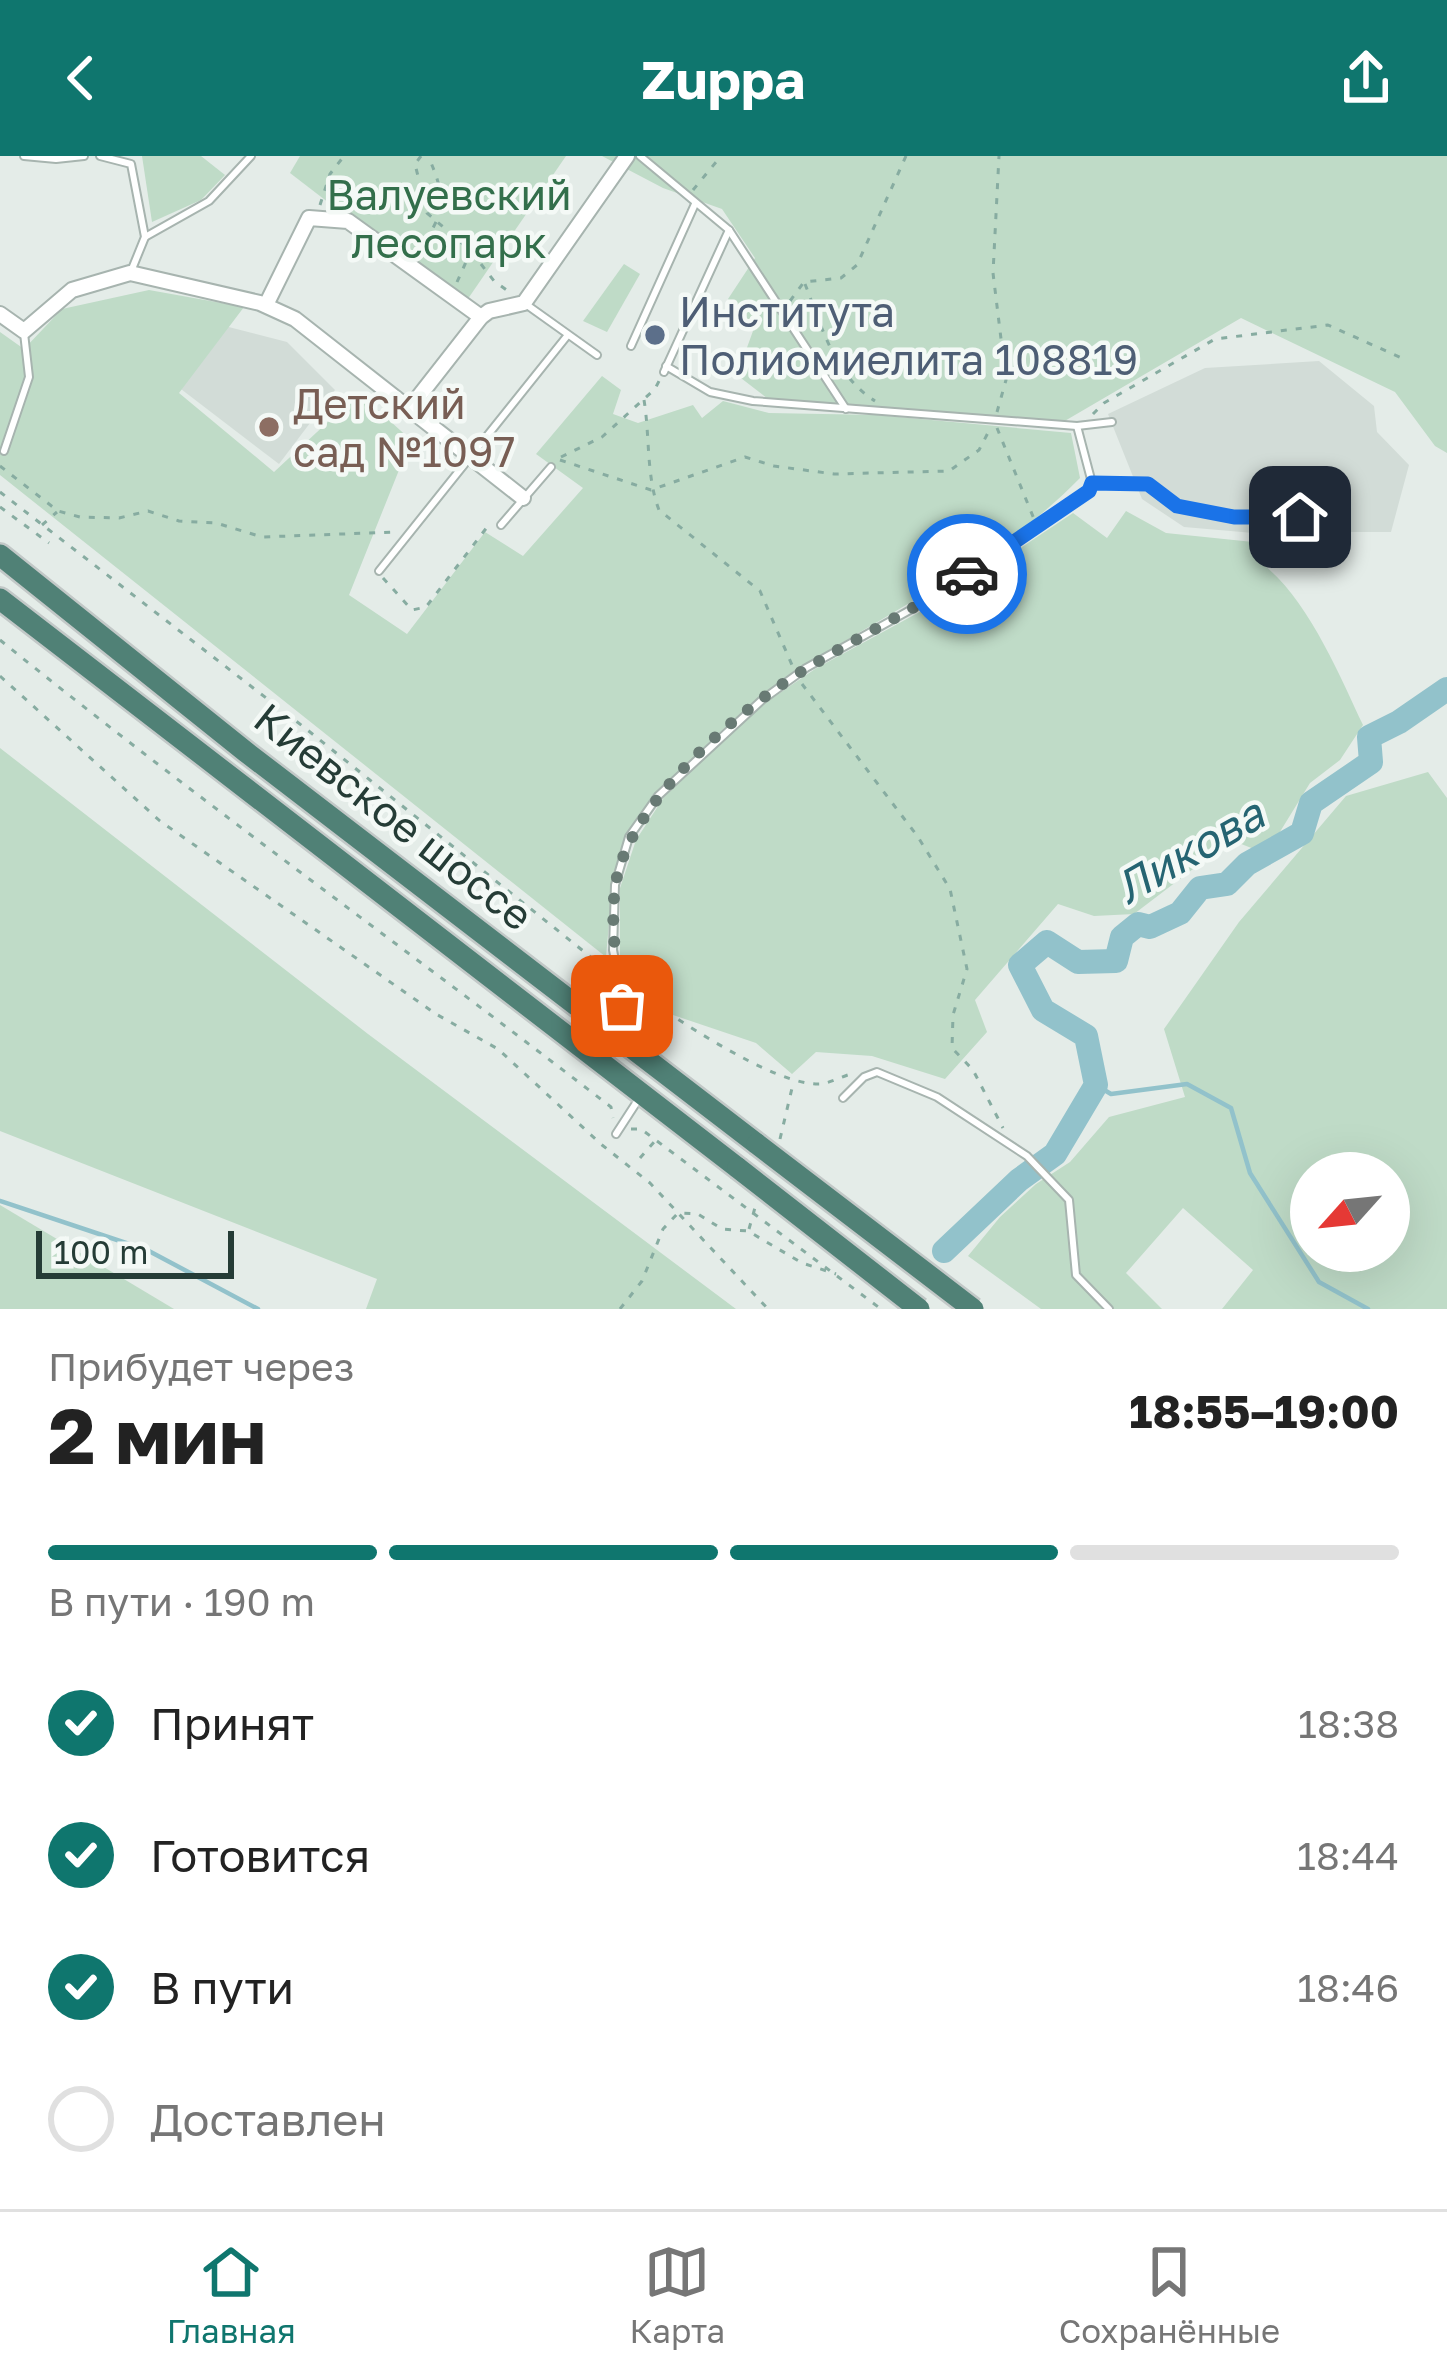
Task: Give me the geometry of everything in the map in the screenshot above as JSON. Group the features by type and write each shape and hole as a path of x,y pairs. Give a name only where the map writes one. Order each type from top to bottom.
{"highway":[{"name":"Киевское шоссе","path":"0,555 246,752 973,1309"},
{"name":"Киевское шоссе","path":"0,599 919,1309"}],"street":[{"path":"409,409 481,317 489,310 524,303 627,156"},
{"path":"266,305 309,218 320,216 349,221 481,317"},
{"path":"0,314 24,331 72,290 130,273 266,305 295,319 523,498"}],"lane":[{"path":"24,156 84,156"},
{"path":"100,156 131,164 145,236 130,273"},
{"path":"145,236 209,201 250,156"},
{"path":"640,156 729,230 846,409"},
{"path":"632,346 695,204"},
{"path":"729,230 665,369 710,392 846,409 1080,425 1112,422"},
{"path":"524,303 597,355"},
{"path":"4,451 29,377 24,331"},
{"path":"379,571 567,337"},
{"path":"627,1021 613,950 615,885 629,837 658,796 710,744 796,675 937,595 1089,491 1092,483 1080,425"},
{"path":"502,523 555,463"},
{"path":"1092,483 1148,484 1177,506 1234,517 1300,517 1327,511"},
{"path":"843,1098 864,1077 877,1072 937,1097 1027,1156 1069,1200 1076,1275 1109,1309"},
{"path":"616,1134 640,1096"}],"path":[{"path":"320,216 330,174 344,156"},
{"path":"421,156 415,164 427,213 524,303"},
{"path":"408,263 439,224 443,208 428,156"},
{"path":"688,196 721,156"},
{"path":"782,313 805,282 841,278 857,266 906,156"},
{"path":"555,463 651,490 745,458 834,474 950,471 979,450 1006,380 993,273 999,156"},
{"path":"449,294 471,251"},
{"path":"805,282 835,358 858,391 888,411"},
{"path":"1080,425 1104,404 1215,339 1328,325 1404,358"},
{"path":"555,463 602,437 655,389 665,369"},
{"path":"644,400 651,490 658,510 760,592 796,675 919,837 950,889 967,969 953,1015 952,1048 973,1070 1006,1141"},
{"path":"994,420 1036,525"},
{"path":"0,466 58,511 80,517 119,518 148,511 262,537 410,532"},
{"path":"0,492 679,1022 794,1080 823,1084 854,1072 864,1077"},
{"path":"0,507 50,543"},
{"path":"42,525 58,511"},
{"path":"379,571 412,610 427,607 491,522 502,523"},
{"path":"0,640 208,805 325,887 610,1106 614,1120 641,1130 881,1309"},
{"path":"0,676 160,821 436,1014 498,1049 650,1183 768,1309"},
{"path":"640,1158 655,1140"},
{"path":"620,1309 642,1281 663,1229 678,1213 698,1214 722,1228 748,1231 802,1263 860,1282"}],"shaded area":[{"name":"Детский сад №1097","path":"217,324 287,342 335,390 279,464 177,386"},
{"path":"1319,361 1374,406 1377,432 1409,465 1391,532 1343,532 1301,547 1301,558 1266,558 1265,534 1184,527 1142,499 1108,414 1205,368"}],"green space":[{"path":"142,156 201,156 225,175 201,200 152,222"},
{"name":"Валуевский лесопарк","path":"300,156 566,156 463,306 290,173"},
{"name":"Валуевский лесопарк","path":"602,156 1447,156 1447,453 1435,446 1395,392 1241,318 1063,422 772,402 737,375 753,331 728,299 755,258 722,209 663,188"},
{"path":"624,264 640,274 607,332 583,321"},
{"path":"149,290 244,307 179,393 274,472 359,393 411,440 349,595 407,634 485,532 523,556 583,488 536,454 602,376 621,390 613,414 638,423 693,405 702,418 723,401 769,413 877,415 1071,433 1080,478 985,556 777,685 671,779 639,818 622,854 606,957 0,475 0,332 24,349 62,309"},
{"path":"1126,511 1166,533 1253,542 1257,560 1305,613 1343,682 1363,725 1340,760 1310,783 1278,835 1254,849 1231,840 1134,914 1094,916 1058,904 975,1000 987,1032 945,1079 872,1056 816,1052 792,1074 756,1043 670,1014 620,972 620,888 636,840 664,797 761,706 815,669 947,597 1073,513 1107,538"},
{"path":"0,748 368,1034 736,1309 366,1309 377,1279 0,1131"},
{"path":"1428,772 1447,798 1447,1309 1222,1309 1253,1270 1183,1208 1126,1273 1162,1309 1041,1309 968,1256 1000,1217 1036,1184 1070,1162 1109,1117 1185,1097 1164,1029 1239,922 1346,796"},
{"path":"0,1205 174,1309 0,1309"}],"waterway":[{"name":"Ликова","path":"944,1251 1019,1180 1055,1154 1096,1085 1086,1036 1043,1010 1020,965 1047,942 1078,962 1116,961 1122,937 1138,924 1150,927 1180,913 1200,888 1227,884 1247,864 1302,833 1311,803 1371,762 1369,737 1447,689"},
{"path":"1096,1085 1111,1094 1187,1084 1231,1108 1250,1173 1319,1282 1368,1309"},
{"path":"0,1201 147,1250 258,1309"}],"way so far":[{"path":"622,1006 613,950 615,885 629,837 658,796 710,744 806,668 967,574"}],"place":[{"name":"Института Полиомиелита 108819","path":"655,335"},
{"name":"Детский сад №1097","path":"269,427"}],"route":[{"path":"967,574 1089,491 1092,483 1148,484 1177,506 1234,517 1300,517"}]}
